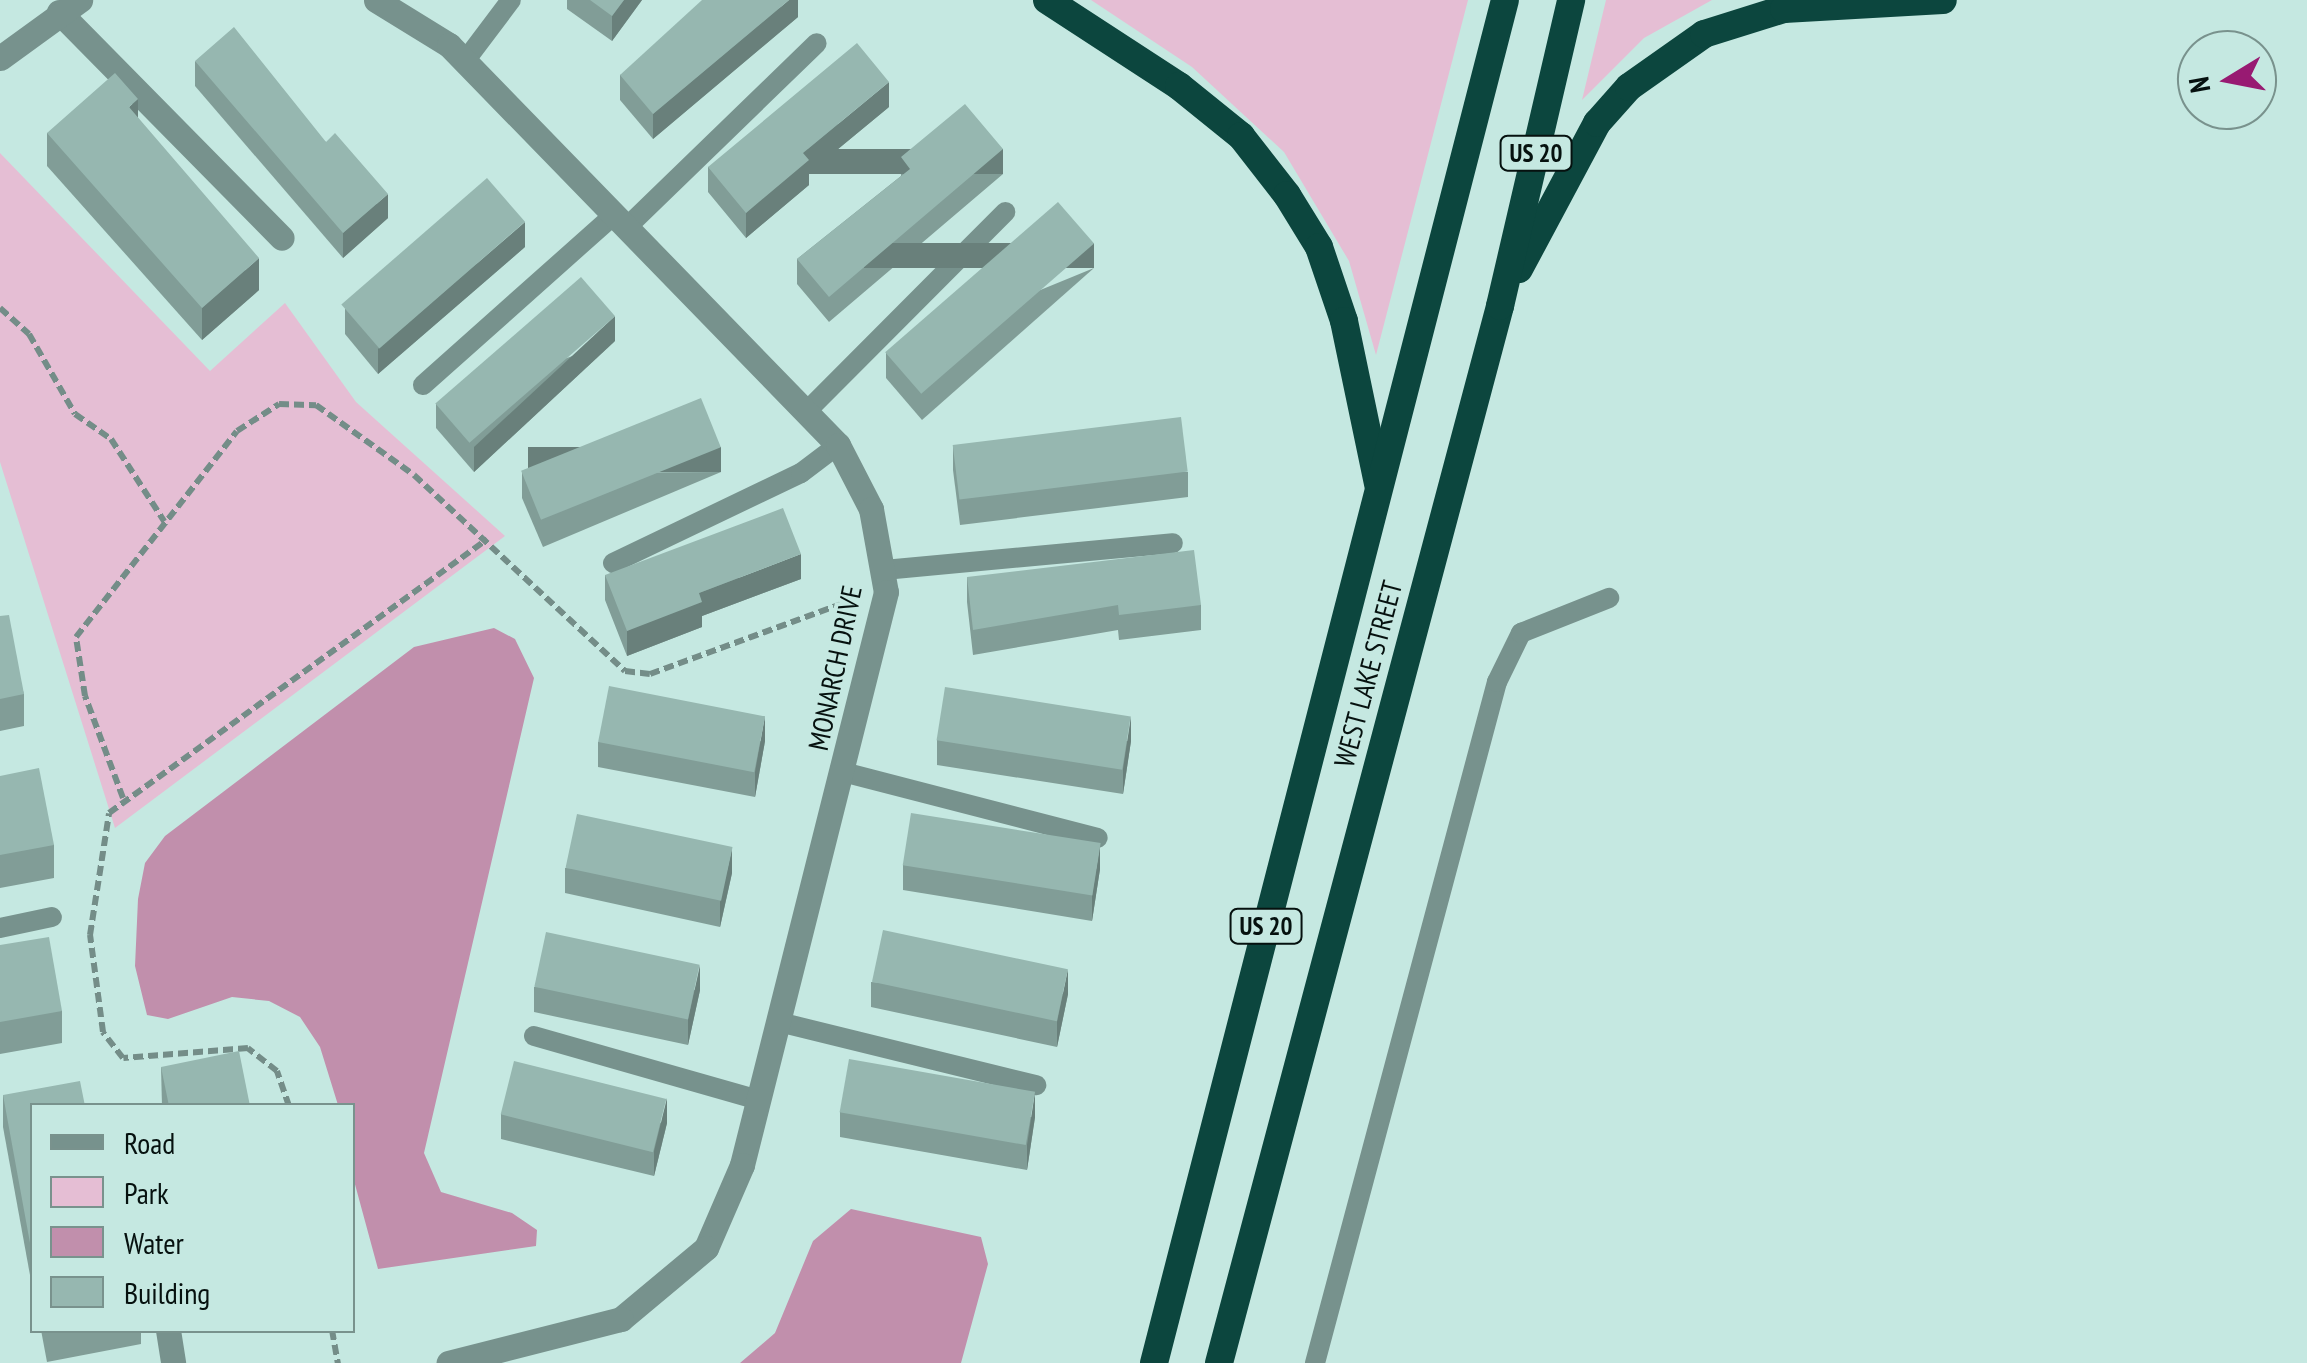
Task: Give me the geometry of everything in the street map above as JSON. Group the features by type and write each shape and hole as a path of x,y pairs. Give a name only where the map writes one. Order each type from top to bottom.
{"highway":[{"path":"1047,0 1179,86 1241,136 1288,194 1319,247 1344,321 1380,490"},
{"name":"WEST LAKE STREET","path":"1154,1363 1505,0"},
{"name":"WEST LAKE STREET","path":"1219,1363 1500,306 1571,0"},
{"path":"1500,306 1597,123 1660,64 1704,34 1784,9 1943,0"}],"street":[{"name":"MONARCH DRIVE","path":"376,0 465,62 838,446 871,509 885,581 843,772 728,1206 679,1278 591,1330 449,1363"},
{"path":"0,58 70,6 282,238"},
{"path":"168,1333 173,1363"}],"lane":[{"path":"465,62 511,0"},
{"path":"424,385 620,221 818,42"},
{"path":"807,411 1004,212"},
{"path":"613,563 801,473 838,446"},
{"path":"885,581 1173,543"},
{"path":"1315,1363 1497,682 1521,633 1608,598"},
{"path":"843,772 1098,838"},
{"path":"0,928 52,918"},
{"path":"779,1022 1036,1085"},
{"path":"534,1036 759,1100"}],"path":[{"path":"0,308 30,334 75,414 110,440 164,521"},
{"path":"122,798 85,696 76,637 237,431 296,401 338,416 488,539 625,671 650,674 885,581"},
{"path":"288,1103 277,1071 248,1048 123,1058 104,1032 90,936 109,814 122,798 488,539"},
{"path":"333,1333 338,1363"}],"green space":[{"path":"1091,0 1468,0 1376,355 1349,261 1284,152 1192,67"},
{"path":"1606,0 1712,0 1644,38 1582,100"},
{"path":"0,153 210,371 285,303 356,402 505,536 115,828 0,462"}],"water":[{"path":"494,628 515,639 534,678 424,1153 441,1192 512,1213 537,1230 536,1246 378,1269 355,1184 355,1103 337,1103 320,1047 300,1017 269,1001 232,997 168,1019 147,1015 135,966 138,899 145,863 165,836 414,647"},
{"path":"851,1209 981,1237 988,1264 961,1363 740,1363 775,1333 813,1241"}],"building":[{"path":"590,0 624,0 612,16"},
{"path":"702,0 789,0 653,114 620,75"},
{"path":"234,27 326,142 335,133 388,194 343,233 195,61"},
{"path":"857,43 889,82 803,153 809,160 746,213 708,167"},
{"path":"115,73 138,99 129,107 259,258 202,308 47,133"},
{"path":"965,104 1003,149 829,297 797,259 910,169 901,157"},
{"path":"487,178 525,222 379,348 341,305"},
{"path":"1058,202 1094,244 921,394 885,352"},
{"path":"581,277 615,316 469,443 435,404"},
{"path":"701,398 721,447 541,520 521,471"},
{"path":"1181,417 1188,472 959,500 953,445"},
{"path":"783,508 801,554 699,593 702,602 627,631 605,575"},
{"path":"1194,550 1201,605 1119,615 1118,605 973,630 967,577"},
{"path":"9,615 24,694 0,699 0,616"},
{"path":"609,686 765,716 754,772 598,742"},
{"path":"945,687 1131,716 1122,770 937,740"},
{"path":"39,768 54,845 0,855 0,776"},
{"path":"911,813 1101,843 1092,895 903,865"},
{"path":"577,814 733,847 721,901 566,868"},
{"path":"883,930 1068,969 1057,1021 872,982"},
{"path":"546,932 700,965 688,1019 534,987"},
{"path":"49,937 62,1011 0,1022 0,945"},
{"path":"239,1051 249,1103 168,1103 161,1067"},
{"path":"849,1059 1035,1092 1026,1145 840,1112"},
{"path":"514,1061 666,1099 653,1152 501,1114"},
{"path":"80,1081 84,1103 30,1103 30,1243 3,1095"}]}
